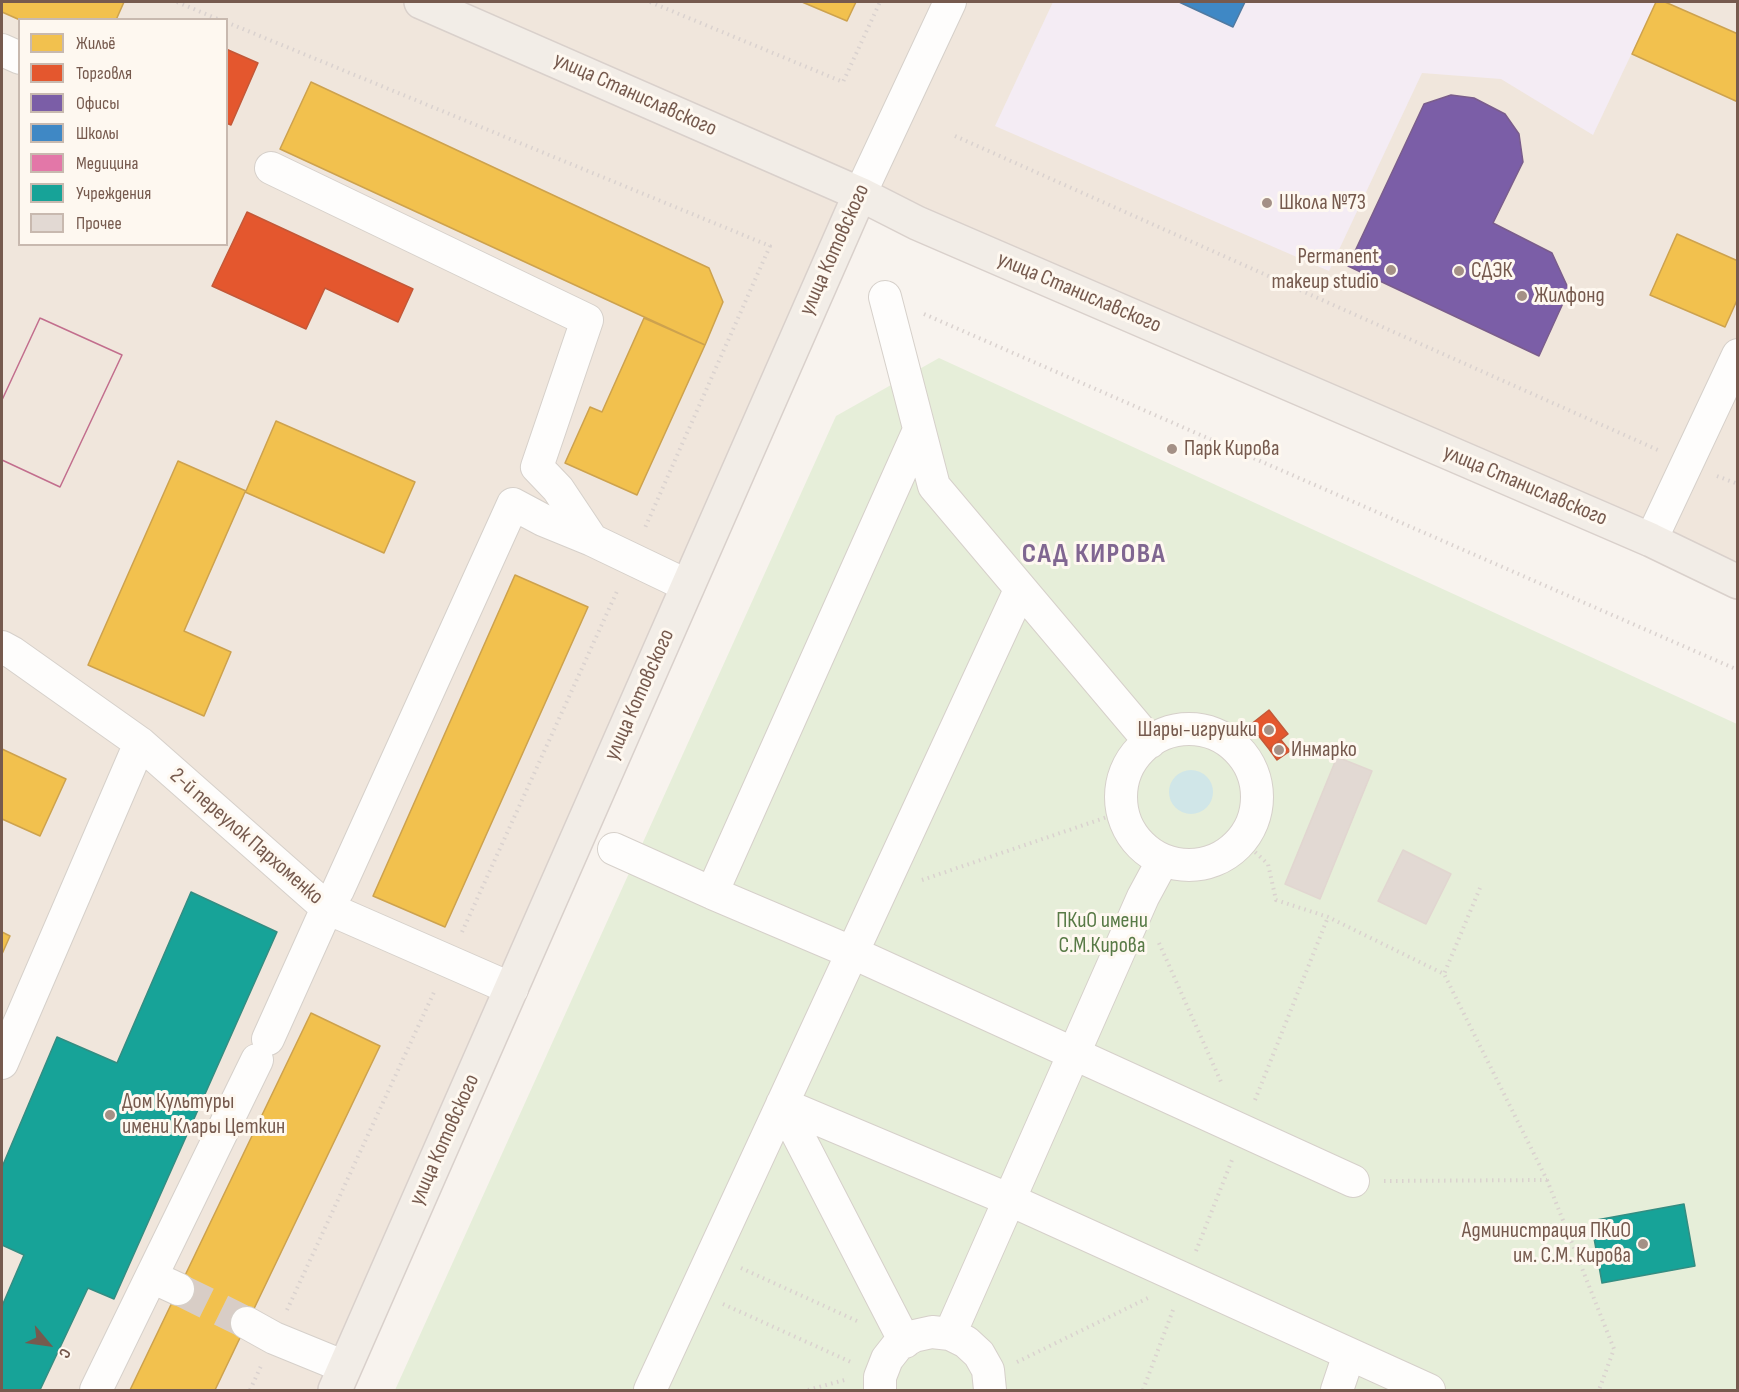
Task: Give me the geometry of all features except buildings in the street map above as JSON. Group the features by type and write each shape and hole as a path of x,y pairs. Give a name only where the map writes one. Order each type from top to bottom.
{"main road":[{"name":"улица Станиславского","path":"421,2 860,194 917,223 1651,540 1737,582"},
{"name":"улица Котовского","path":"340,1379 860,194"}],"street":[{"name":"улица Котовского","path":"860,194 950,2"},
{"path":"2,50 18,57"},
{"path":"271,168 587,320 537,467 558,489 592,540"},
{"path":"885,297 934,486 1150,742"},
{"path":"1651,540 1737,355"},
{"path":"712,892 919,430"},
{"path":"96,1390 165,1283 262,1050 327,908 338,891 513,504 688,586"},
{"path":"650,1390 1020,590"},
{"name":"2-й переулок Пархоменко","path":"2,647 13,652 140,743 327,908 512,989"},
{"path":"1179,729 1203,730 1225,738 1243,754 1254,775 1257,798 1253,822 1242,840 1226,855 1205,863 1184,865 1163,860 1144,849 1131,832 1122,812 1121,790 1127,769 1138,751 1157,736 1179,729"},
{"path":"3,1055 140,743"},
{"path":"614,849 851,952 1353,1181"},
{"path":"950,1334 1141,903 1163,860"},
{"path":"782,1104 1010,1200 1429,1390"},
{"path":"782,1104 898,1345 871,1377"},
{"path":"247,1323 340,1379"},
{"path":"893,1337 932,1332 950,1334 966,1342 979,1354 997,1381"},
{"path":"1337,1390 1349,1354"}],"path":[{"path":"177,2 215,18"},
{"path":"650,2 843,82 880,2"},
{"path":"955,136 1737,484"},
{"path":"885,297 1737,670"},
{"path":"879,895 1122,812"},
{"path":"1242,840 1268,864 1276,900 1328,916 1444,974 1547,1180 1614,1349 1599,1390"},
{"path":"1444,974 1480,888"},
{"path":"1141,903 1243,1131"},
{"path":"1353,1181 1547,1180"},
{"path":"713,1255 893,1337"},
{"path":"997,1381 1185,1280"},
{"path":"1143,1390 1185,1280"},
{"path":"695,1292 871,1377"},
{"path":"808,1390 871,1377"}],"shaded area":[{"path":"2,2 1737,2 1737,582 860,194 335,1390 2,1390"},
{"name":"Школа №73","path":"1053,2 1656,2 1593,135 1501,79 1422,73 1329,271 995,126"},
{"path":"1191,770 1206,777 1213,792 1206,807 1191,814 1176,807 1169,792 1176,777"}],"green space":[{"name":"ПКиО имени С.М.Кирова","path":"939,358 1737,724 1737,1390 395,1390 836,416"}],"tunnel":[{"path":"178,1289 247,1323"}],"place":[{"name":"Школа №73","path":"1267,203"},
{"name":"Permanent makeup studio","path":"1391,270"},
{"name":"СДЭК","path":"1459,271"},
{"name":"Жилфонд","path":"1522,296"},
{"name":"Парк Кирова","path":"1172,449"},
{"name":"Шары-игрушки","path":"1269,730"},
{"name":"Инмарко","path":"1279,750"},
{"name":"Дом Культуры имени Клары Цеткин","path":"110,1115"},
{"name":"Администрация ПКиО им. С.М. Кирова","path":"1643,1244"}],"district":[{"name":"САД КИРОВА","path":"1094,555"}]}
